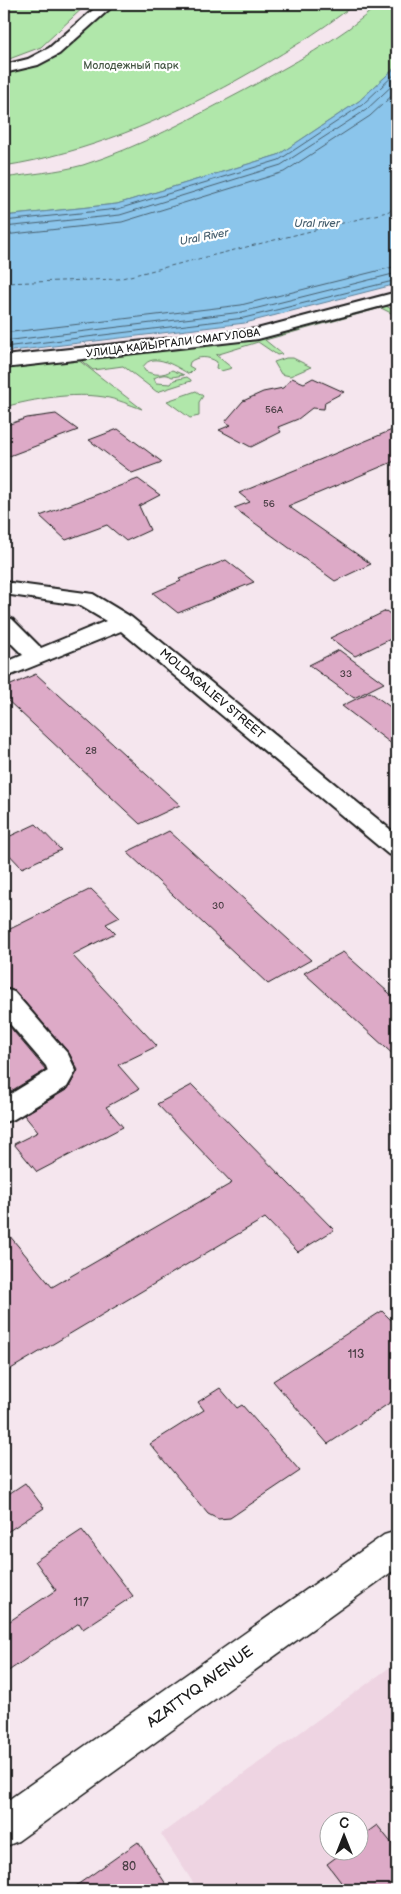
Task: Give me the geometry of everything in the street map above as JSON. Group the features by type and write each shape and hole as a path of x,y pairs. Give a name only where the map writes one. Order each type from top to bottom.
{"main road":[{"name":"AZATTYQ AVENUE","path":"4,1827 397,1547"}],"street":[{"path":"4,69 33,62 54,51 108,4"},
{"name":"УЛИЦА КАЙЫРГАЛИ СМАГУЛОВА","path":"4,362 249,336 397,297"},
{"name":"MOLDAGALIEV STREET","path":"4,588 85,599 123,622 170,658 397,848"},
{"path":"4,671 123,622"},
{"path":"4,624 38,657"},
{"path":"4,999 58,1061 62,1071 57,1080 4,1111"}],"shaded area":[{"path":"397,1662 397,1890 198,1890 161,1834"}],"green space":[{"path":"4,4 87,4 41,47 4,61"},
{"name":"Молодежный парк","path":"108,4 355,4 327,25 237,80 153,121 95,144 65,153 4,166 4,69 33,62"},
{"path":"379,4 397,4 397,66 359,101 278,155 117,204 4,216 4,178 83,165 145,141 298,61 348,29"},
{"path":"382,303 397,313 397,316 381,308 265,340 282,354 277,355 258,342 216,355 232,368 221,371 216,368 217,362 207,358 200,358 190,362 189,366 194,369 189,374 159,360 147,362 143,367 145,371 162,374 172,370 184,375 172,377 161,375 154,378 156,383 171,384 174,380 187,377 191,380 157,392 123,366 93,370 79,359 267,335"},
{"path":"293,358 311,367 290,376 281,374 274,362"},
{"path":"77,359 142,409 109,398 79,395 28,401 4,407 4,367"},
{"path":"196,391 203,396 199,402 199,416 190,418 167,401"}],"water":[{"name":"Ural river","path":"397,66 397,284 245,323 4,352 4,216 117,204 278,155 359,101"}],"building":[{"path":"292,378 304,383 313,378 344,392 325,402 324,409 312,408 298,419 278,427 281,432 251,447 219,430 231,425 225,422 243,401 263,392 283,388"},
{"path":"56,414 78,430 4,458 4,426 27,418"},
{"path":"397,428 397,460 288,506 371,564 335,581 234,508 250,502 239,493"},
{"path":"118,429 162,462 132,473 89,440"},
{"path":"138,479 160,495 139,506 150,530 126,541 107,525 66,540 40,516"},
{"path":"226,560 254,582 178,613 153,593 181,581 179,579"},
{"path":"386,611 397,619 397,636 355,656 330,638"},
{"path":"339,650 384,683 354,698 309,665"},
{"path":"36,674 180,805 140,824 4,697 4,688"},
{"path":"370,692 397,712 397,748 342,706"},
{"path":"36,824 61,850 22,868 4,849 4,839"},
{"path":"169,831 311,960 268,984 127,852"},
{"path":"91,889 120,917 106,924 115,933 72,955 157,1046 118,1065 139,1089 106,1107 123,1127 37,1172 14,1144 38,1132 24,1115 68,1089 78,1070 69,1053 15,991 4,987 4,932"},
{"path":"343,952 397,1000 397,1058 304,973"},
{"path":"4,1020 46,1070 6,1094 4,1092"},
{"path":"192,1085 334,1230 298,1252 265,1218 4,1373 4,1229 52,1287 232,1183 157,1104"},
{"path":"382,1311 397,1326 397,1398 328,1444 273,1381"},
{"path":"220,1388 237,1408 242,1405 300,1471 230,1518 218,1519 208,1514 150,1444 204,1410 198,1402"},
{"path":"25,1483 44,1508 4,1534 4,1497"},
{"path":"82,1530 133,1596 83,1629 79,1623 4,1674 4,1625 56,1590 35,1561"},
{"path":"377,1825 397,1850 397,1890 347,1890 327,1864 330,1862 368,1862 368,1832"},
{"path":"138,1842 170,1890 70,1890"}],"ferry route":[{"path":"4,283 118,279 387,212 397,207"}],"water label":[{"name":"Ural River","path":"204,237"}]}
